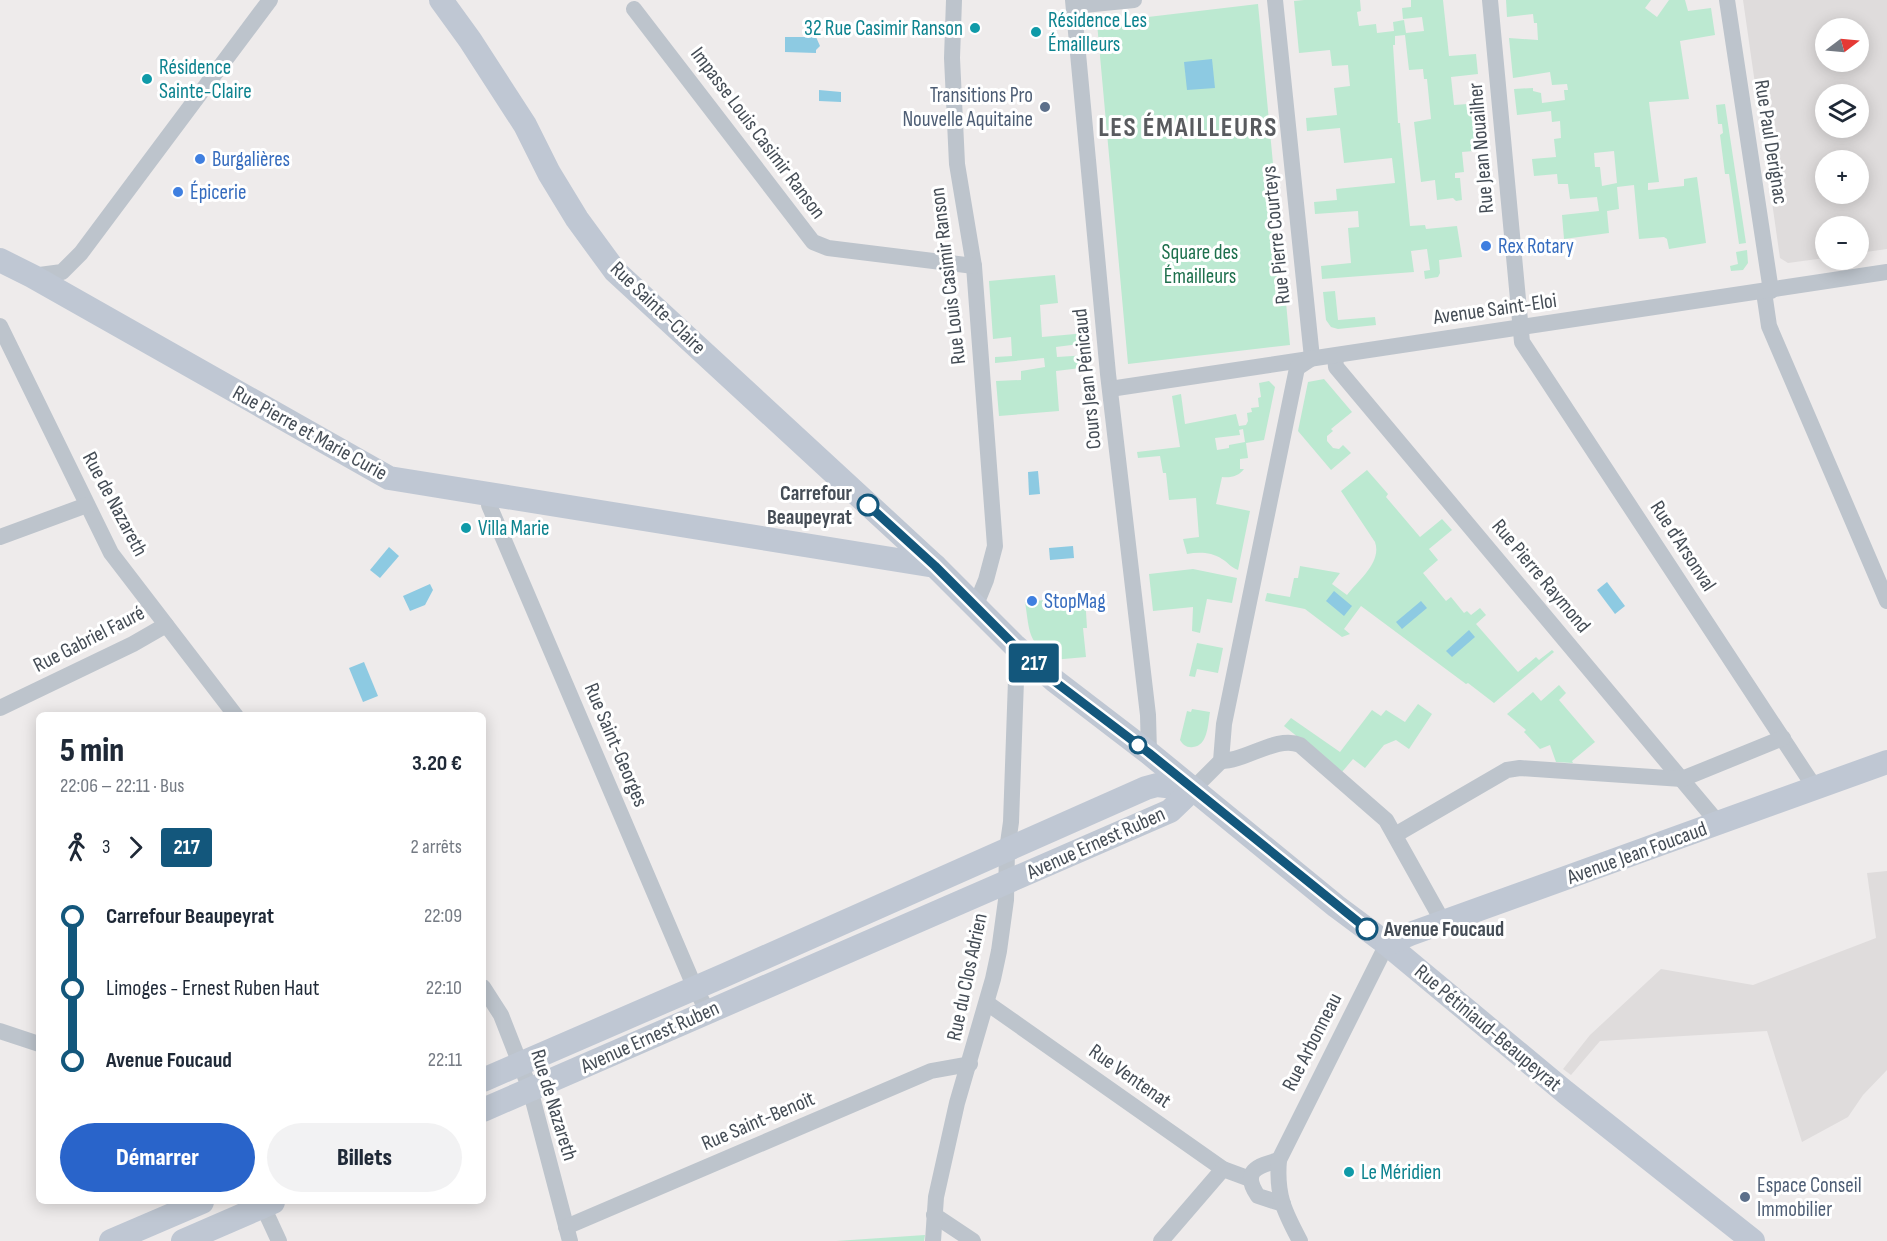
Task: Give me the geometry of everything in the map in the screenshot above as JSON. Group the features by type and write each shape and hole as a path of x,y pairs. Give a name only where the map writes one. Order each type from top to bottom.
{"street":[{"path":"32,276 62,272 81,253 270,0"},
{"name":"Rue Sainte-Claire","path":"441,0 525,125 549,173 577,219 615,271 935,566"},
{"name":"Rue Louis Casimir Ranson","path":"954,0 952,58 956,154 974,266 995,546 986,580 975,607"},
{"path":"1073,3 1134,0"},
{"name":"Rue Pierre Courteys","path":"1275,0 1312,358"},
{"name":"Rue Jean Nouailher","path":"1490,0 1520,328"},
{"name":"Rue Paul Derignac","path":"1727,0 1767,292 1769,326 1887,601"},
{"name":"Cours Jean Pénicaud","path":"1073,3 1110,389 1146,700 1149,753"},
{"name":"Impasse Louis Casimir Ranson","path":"634,9 813,242 828,248 974,266"},
{"name":"Rue Pierre et Marie Curie","path":"2,266 32,276 389,478 935,566"},
{"name":"Avenue Saint-Eloi","path":"1110,389 1767,292 1887,272"},
{"name":"Rue de Nazareth","path":"0,326 111,553 233,712"},
{"name":"Rue d'Arsonval","path":"1520,328 1521,342 1815,789"},
{"name":"Rue Pierre Raymond","path":"1335,356 1336,367 1719,824"},
{"path":"1193,789 1221,761 1224,724 1297,368 1312,358"},
{"name":"Rue Saint-Georges","path":"491,495 489,505 695,988 708,1012"},
{"path":"0,537 87,505"},
{"path":"935,566 1014,645"},
{"name":"Rue Gabriel Fauré","path":"0,708 133,644 166,625"},
{"name":"Rue Pétiniaud-Beaupeyrat","path":"1014,645 1054,681 1149,753 1565,1092 1753,1241"},
{"name":"Rue du Clos Adrien","path":"933,1241 936,1197 957,1103 987,1003 999,951 1011,822 1016,680 1014,645"},
{"path":"1395,835 1507,770 1520,768 1682,779 1783,738"},
{"path":"1221,761 1233,761 1286,742 1295,743 1386,820 1443,922"},
{"name":"Avenue Jean Foucaud","path":"1387,945 1443,922 1887,762"},
{"name":"Avenue Ernest Ruben","path":"486,1079 1146,788 1158,785 1193,789"},
{"name":"Avenue Ernest Ruben","path":"486,1109 1170,810 1193,789"},
{"name":"Rue Arbonneau","path":"1279,1160 1387,945"},
{"name":"Rue de Nazareth","path":"486,992 501,1015 530,1089 568,1234"},
{"name":"Rue Ventenat","path":"987,1003 1223,1169 1250,1179"},
{"path":"0,1031 36,1043"},
{"name":"Rue Saint-Benoit","path":"568,1234 931,1071 970,1064"},
{"path":"1283,1204 1258,1196 1250,1179 1252,1172 1259,1166 1279,1160 1277,1181 1279,1194 1300,1241"},
{"path":"1161,1241 1223,1169"},
{"path":"111,1241 197,1204"},
{"path":"183,1241 264,1204"},
{"path":"266,1204 279,1241"},
{"path":"934,1215 973,1241"}],"shaded area":[{"path":"1743,0 1887,0 1887,249 1869,252 1869,216 1815,216 1815,259 1788,263 1780,258"},
{"path":"1887,871 1887,1070 1863,1095 1848,1117 1802,1142 1767,1031 1600,1041 1571,1075 1563,1069 1590,1035 1661,969 1753,985 1876,938 1867,873"}],"green space":[{"path":"1360,0 1361,11 1357,12 1359,26 1376,24 1377,33 1394,31 1393,22 1404,20 1406,33 1424,31 1422,17 1403,19 1402,8 1411,7 1411,0 1443,0 1449,56 1476,54 1478,74 1451,77 1454,105 1481,103 1485,150 1462,152 1464,172 1455,173 1455,178 1460,178 1462,200 1456,201 1453,198 1437,200 1435,180 1421,182 1414,122 1431,119 1427,79 1424,79 1423,69 1409,70 1405,35 1395,36 1395,45 1393,45 1398,123 1400,123 1410,226 1425,225 1426,229 1457,226 1462,257 1439,260 1438,277 1425,279 1424,271 1430,270 1427,249 1411,251 1414,272 1322,279 1321,266 1351,263 1348,228 1359,227 1358,211 1315,214 1314,202 1337,200 1336,189 1395,183 1392,158 1344,163 1340,128 1307,131 1306,118 1337,115 1334,88 1350,86 1348,65 1332,66 1330,50 1299,53 1294,1"},
{"path":"1506,0 1651,0 1645,8 1657,17 1669,0 1685,0 1688,11 1711,8 1715,35 1680,41 1689,99 1649,102 1659,182 1648,183 1648,190 1684,186 1684,179 1697,177 1706,243 1669,249 1667,239 1664,237 1639,239 1634,185 1617,187 1619,209 1607,211 1609,233 1564,239 1562,215 1599,211 1597,197 1570,199 1568,184 1558,184 1557,174 1534,176 1532,159 1556,157 1554,139 1561,138 1560,121 1552,122 1551,111 1517,115 1514,89 1533,88 1533,91 1541,93 1542,103 1565,100 1564,90 1568,90 1567,84 1552,85 1550,72 1513,78 1509,38 1538,40 1537,23 1534,23 1533,14 1507,17","holes":["1614,151 1617,183 1602,186 1600,167 1595,167 1594,153"]},
{"name":"Square des Émailleurs","path":"1258,4 1290,345 1128,364 1097,23"},
{"path":"1725,104 1746,243 1739,244 1729,174 1725,174 1720,135 1723,133 1722,124 1718,124 1716,105"},
{"path":"1747,250 1748,263 1743,270 1731,271 1730,266 1738,264 1736,252"},
{"path":"1055,275 1058,303 1040,305 1042,337 1086,333 1087,343 1056,347 1057,357 1088,355 1089,367 1056,371 1059,411 999,416 996,381 1021,380 1021,371 1045,367 1044,358 995,363 995,357 1012,356 1011,337 993,339 989,281"},
{"path":"1335,291 1338,320 1375,317 1376,325 1338,329 1331,327 1326,320 1323,292"},
{"path":"1324,379 1352,412 1331,429 1333,431 1327,436 1327,441 1333,448 1339,449 1343,445 1351,453 1331,470 1298,431 1308,382"},
{"path":"1269,381 1275,387 1264,440 1246,443 1248,458 1240,459 1240,469 1244,469 1235,476 1222,477 1216,504 1250,511 1238,570 1214,555 1187,554 1183,539 1199,537 1196,498 1169,500 1166,473 1163,473 1160,456 1138,458 1137,452 1180,447 1172,396 1181,394 1185,424 1236,414 1239,426 1246,425 1247,413 1252,412 1251,408 1259,407 1258,398 1261,397 1259,383","holes":["1243,429 1245,442 1217,450 1215,438 1240,435 1239,430"]},
{"path":"1367,470 1388,494 1386,497 1420,537 1442,519 1452,530 1429,549 1438,560 1423,573 1446,601 1451,597 1464,613 1467,611 1471,615 1480,608 1486,615 1476,624 1518,672 1536,657 1539,660 1552,650 1554,652 1494,703 1361,606 1344,629 1350,634 1342,637 1305,609 1265,601 1267,593 1290,597 1294,578 1298,578 1300,566 1340,573 1332,584 1347,595 1368,570 1375,557 1375,542 1341,491"},
{"path":"1193,569 1237,578 1232,603 1207,599 1200,633 1192,631 1193,607 1153,611 1149,574"},
{"path":"1085,596 1087,628 1083,628 1086,657 1052,660 1031,635 1025,602"},
{"path":"1197,643 1223,648 1218,673 1197,669 1195,677 1189,676"},
{"path":"1559,685 1566,693 1559,700 1595,742 1572,761 1573,763 1556,762 1550,745 1540,749 1524,732 1526,730 1507,714 1533,692 1541,701"},
{"path":"1418,704 1432,714 1409,749 1396,740 1384,745 1365,768 1353,759 1342,772 1284,726 1291,718 1340,752 1372,710 1381,716 1386,710 1405,722"},
{"path":"1192,709 1210,712 1208,728 1202,743 1191,747 1185,746 1180,740 1187,711 1191,712"},
{"path":"925,1235 924,1241 836,1241"}],"water":[{"path":"785,37 816,37 820,46 816,53 785,52"},
{"path":"1212,59 1215,88 1187,90 1184,62"},
{"path":"819,90 841,92 841,102 819,101"},
{"path":"1038,471 1040,494 1029,495 1028,472"},
{"path":"1073,546 1074,558 1050,560 1049,548"},
{"path":"389,547 399,556 380,578 370,570"},
{"path":"1607,582 1625,606 1615,614 1597,590"},
{"path":"430,584 433,590 425,605 410,611 403,596"},
{"path":"1334,591 1352,606 1344,616 1326,601"},
{"path":"1421,601 1427,608 1402,629 1396,622"},
{"path":"1469,630 1475,637 1452,657 1446,651"},
{"path":"364,662 378,696 363,702 349,668"}],"bus line":[{"name":"217","path":"868,505 1054,681 1149,753 1367,929"}],"place":[{"name":"32 Rue Casimir Ranson","path":"975,28"},
{"name":"Résidence Les Émailleurs","path":"1036,32"},
{"name":"Résidence Sainte-Claire","path":"147,79"},
{"name":"Transitions Pro Nouvelle Aquitaine","path":"1045,107"},
{"name":"Burgalières","path":"200,159"},
{"name":"Épicerie","path":"178,192"},
{"name":"Rex Rotary","path":"1486,246"},
{"name":"Carrefour Beaupeyrat","path":"868,505"},
{"name":"Villa Marie","path":"466,528"},
{"name":"StopMag","path":"1032,601"},
{"name":"Avenue Foucaud","path":"1367,929"},
{"name":"Le Méridien","path":"1349,1172"},
{"name":"Espace Conseil Immobilier","path":"1745,1197"}],"district":[{"name":"LES ÉMAILLEURS","path":"1188,128"}]}
